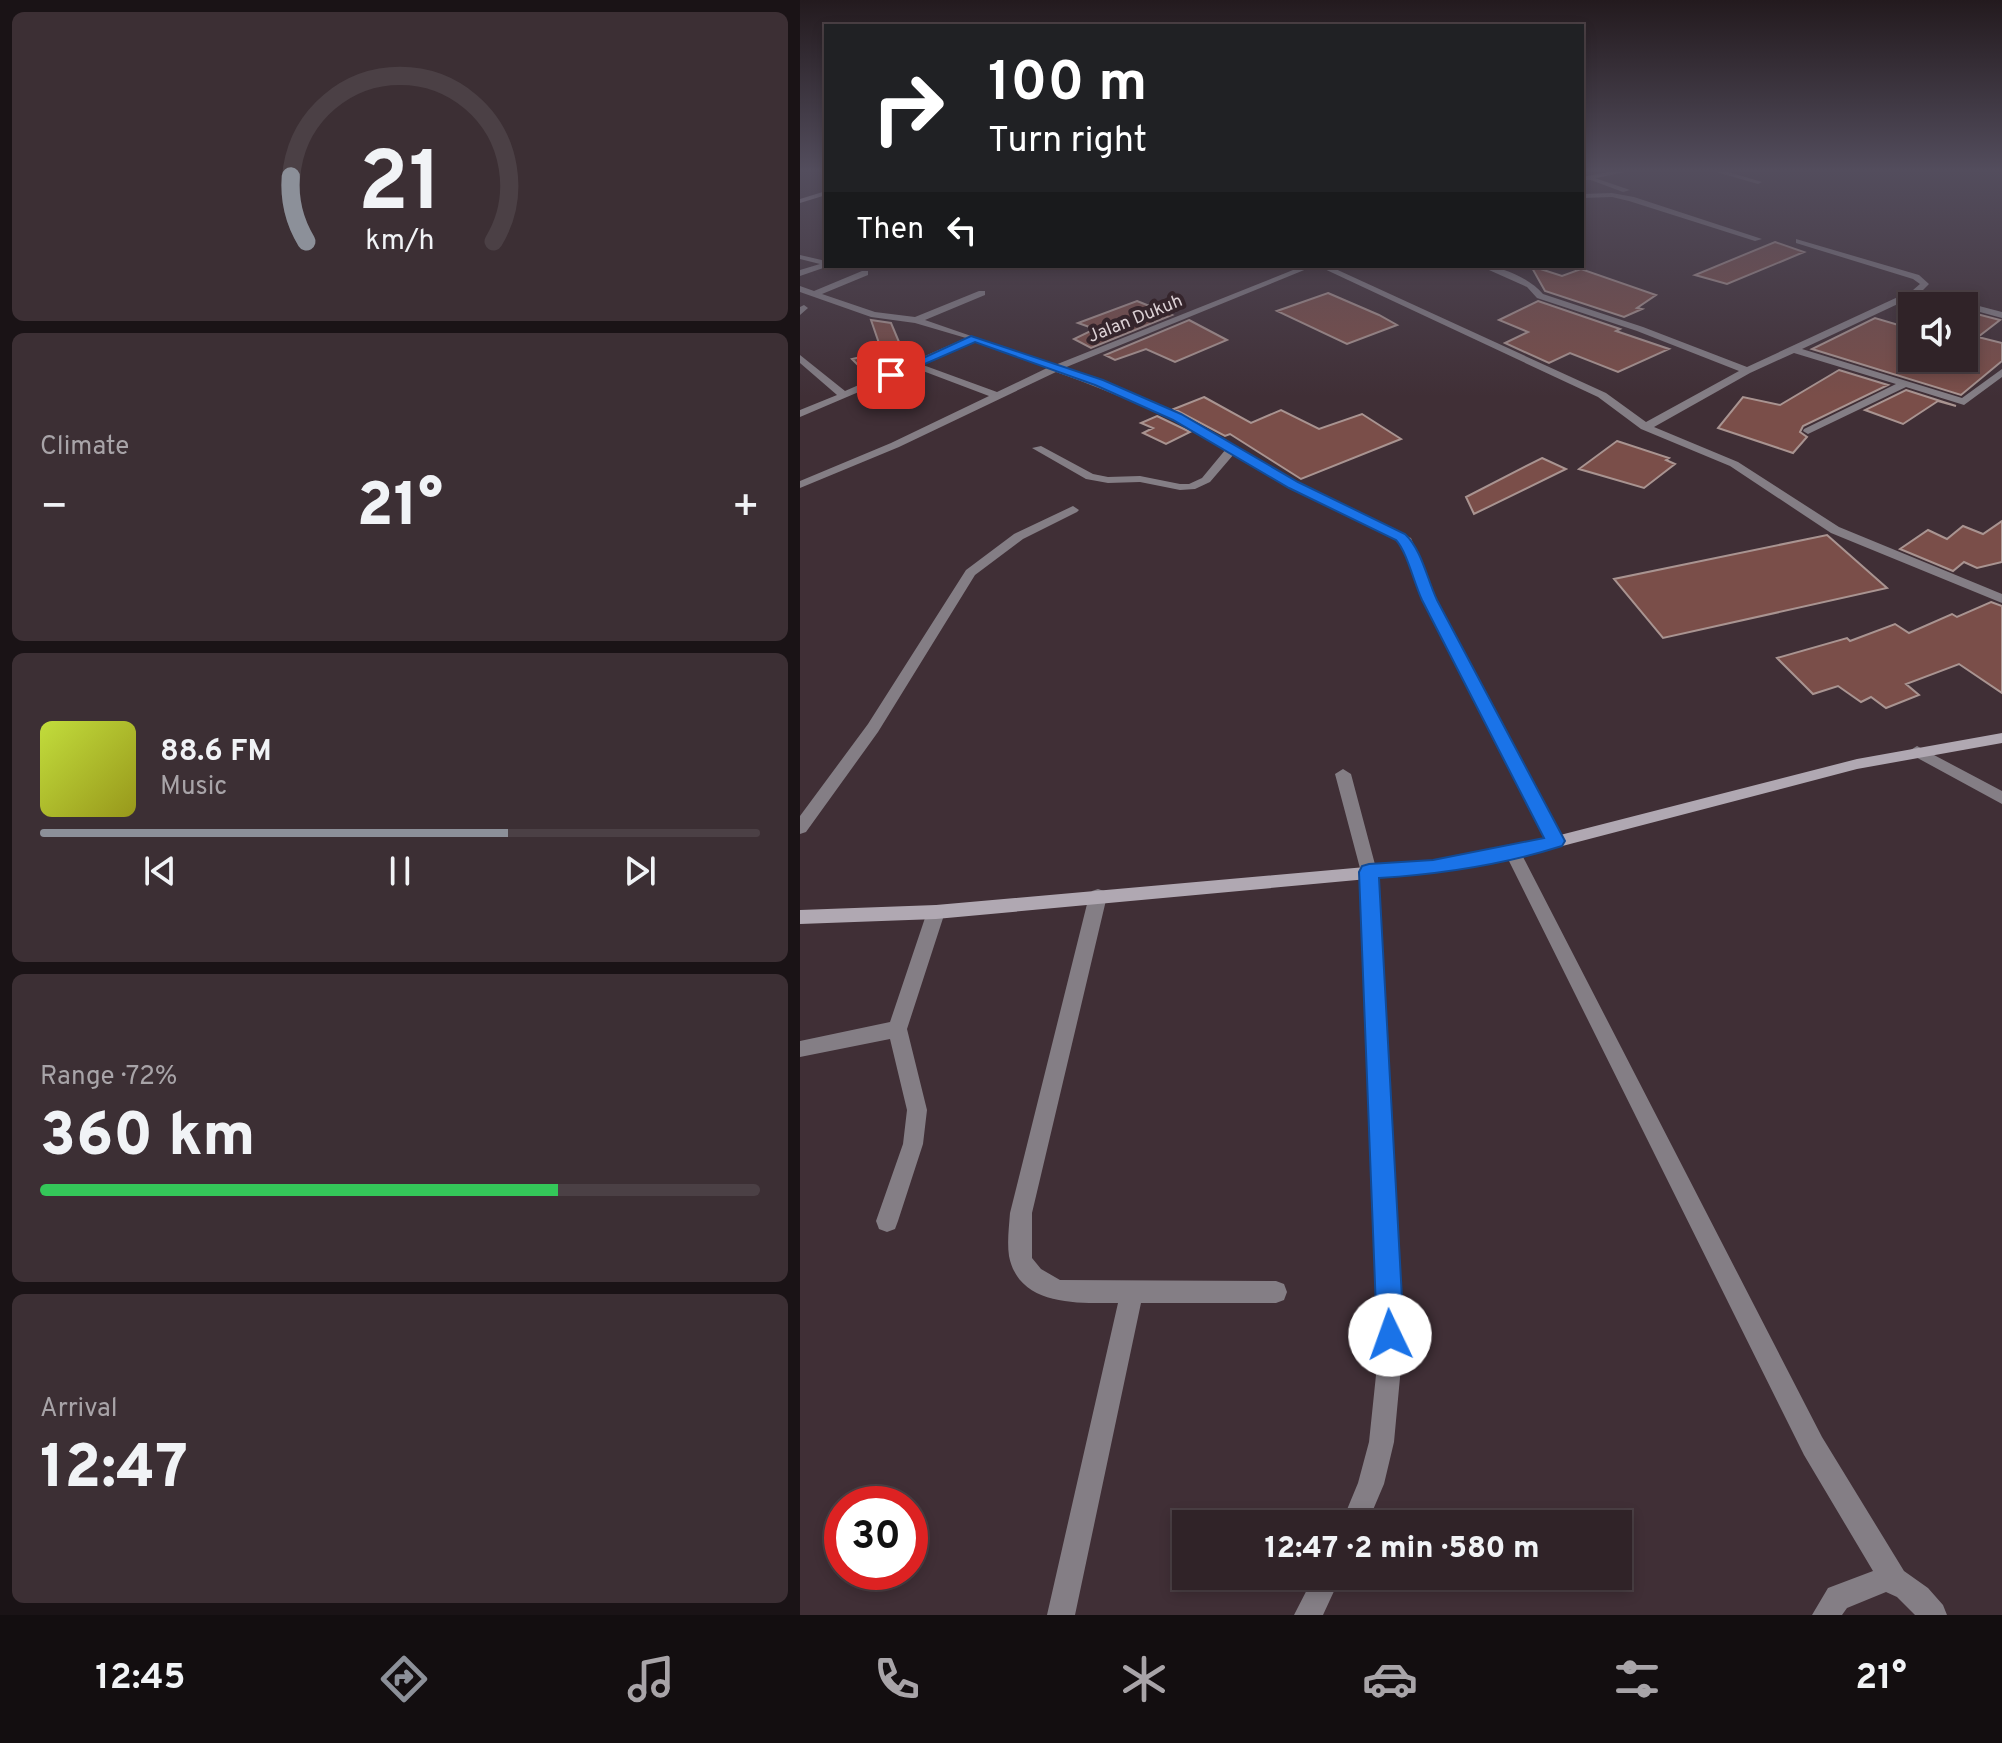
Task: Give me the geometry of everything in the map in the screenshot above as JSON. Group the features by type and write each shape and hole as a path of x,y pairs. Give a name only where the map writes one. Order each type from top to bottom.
{"street":[{"path":"1816,246 1916,277 1925,284 1916,292"},
{"path":"800,257 824,263"},
{"path":"800,273 824,264"},
{"name":"Jalan Dukuh","path":"800,485 895,445 1058,367 1305,268"},
{"path":"1326,268 1602,395 1645,427 1734,464 1835,530 2002,599"},
{"path":"1489,268 1530,285 1540,296 1640,329 1747,371"},
{"path":"814,294 865,273"},
{"path":"800,289 874,315 916,320 1058,367 1166,412 1293,485 1407,541 1430,600 1555,841"},
{"path":"916,320 982,293"},
{"path":"1645,427 1747,371 1898,298"},
{"path":"1978,309 2002,315"},
{"path":"800,414 974,338"},
{"path":"1796,350 1967,402 2002,372"},
{"path":"800,358 843,395"},
{"path":"915,365 995,395"},
{"path":"1808,431 1904,384"},
{"path":"1037,448 1090,477 1140,479 1180,487 1191,487 1206,480 1232,449"},
{"path":"800,828 873,728 970,573 1018,535 1073,510"},
{"path":"800,917 936,912 1433,867 1513,853 1917,751 2002,738"},
{"path":"1917,751 2002,798"},
{"path":"1343,774 1369,872 1390,1335 1385,1423 1377,1469 1360,1510"},
{"path":"1513,853 1813,1446 1894,1580"},
{"path":"1098,896 1021,1213 1018,1254 1031,1278 1059,1291 1276,1292"},
{"path":"887,1221 913,1144 917,1110 897,1029 936,912"},
{"path":"800,1049 897,1029"},
{"path":"1061,1615 1132,1292"},
{"path":"1826,1615 1838,1598 1886,1579 1894,1580 1912,1591 1933,1615"},
{"path":"1308,1615 1321,1590"}],"building":[{"path":"1764,246 1788,246 1804,252 1727,284 1695,275"},
{"path":"1532,268 1562,276 1581,269 1656,295 1637,308 1642,309 1624,317 1545,291"},
{"path":"1328,293 1397,325 1347,344 1277,311"},
{"path":"1137,301 1172,315 1091,348 1074,339 1095,329 1078,323"},
{"path":"1538,301 1669,349 1618,372 1570,353 1549,363 1505,343 1528,332 1499,320"},
{"path":"1978,314 2000,320 1978,337"},
{"path":"1875,318 1898,325 1898,372 1978,372 1978,337 2002,343 2002,361 1961,395 1812,349"},
{"path":"871,320 891,323 907,361 870,377 852,359 882,352"},
{"path":"1189,320 1227,340 1175,362 1146,349 1115,360 1105,355"},
{"path":"1839,370 1888,385 1803,426 1800,432 1807,437 1793,453 1718,428 1743,397 1780,405"},
{"path":"1906,390 1956,406 1938,401 1903,424 1865,410"},
{"path":"1204,397 1251,423 1281,410 1319,429 1362,414 1401,439 1301,479 1230,434 1225,436 1174,409"},
{"path":"1157,416 1190,432 1166,444 1143,433 1153,428 1141,423"},
{"path":"1617,441 1669,458 1666,460 1675,464 1644,488 1579,469"},
{"path":"1542,458 1566,469 1474,514 1466,497"},
{"path":"2002,521 2002,562 1977,568 1964,562 1953,571 1900,549 1928,530 1947,539 1963,526 1983,534"},
{"path":"1827,535 1887,588 1663,638 1614,579"},
{"path":"1991,602 2002,606 2002,693 1959,664 1906,684 1919,695 1886,708 1871,697 1861,702 1838,686 1813,694 1777,658 1847,638 1850,641 1895,624 1909,633 1952,614 1957,617"}],"route":[{"path":"891,375 974,338 1058,367 1177,417 1293,485 1407,541 1416,572 1555,841 1513,853 1433,867 1369,872 1390,1335"}]}
